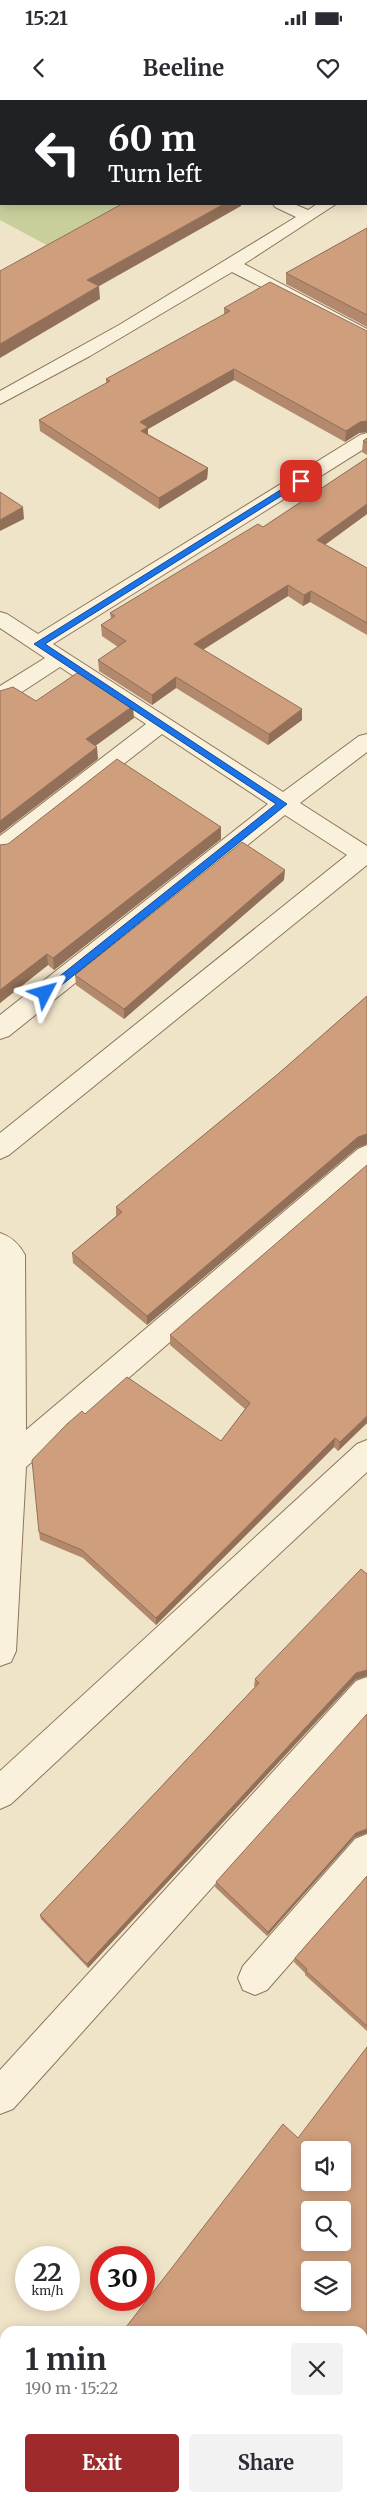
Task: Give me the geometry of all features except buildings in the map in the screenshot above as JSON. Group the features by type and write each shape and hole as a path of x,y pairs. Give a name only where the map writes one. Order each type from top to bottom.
{"street":[{"path":"283,205 308,216"},
{"path":"0,398 85,353 232,265 326,205"},
{"path":"232,265 367,336"},
{"path":"38,644 367,439"},
{"path":"0,619 365,856 0,1148"},
{"path":"0,696 59,658"},
{"path":"0,848 160,724"},
{"path":"0,1029 283,804 367,741"},
{"path":"6,1465 165,1331 367,1156"},
{"path":"0,1244 11,1255 0,1651"},
{"path":"0,1794 367,1453"},
{"path":"0,2096 367,1692"},
{"path":"255,1978 367,1851"}],"green space":[{"path":"0,205 132,205 54,249 0,220"}],"route":[{"path":"45,993 283,804 38,644 301,481"}]}
